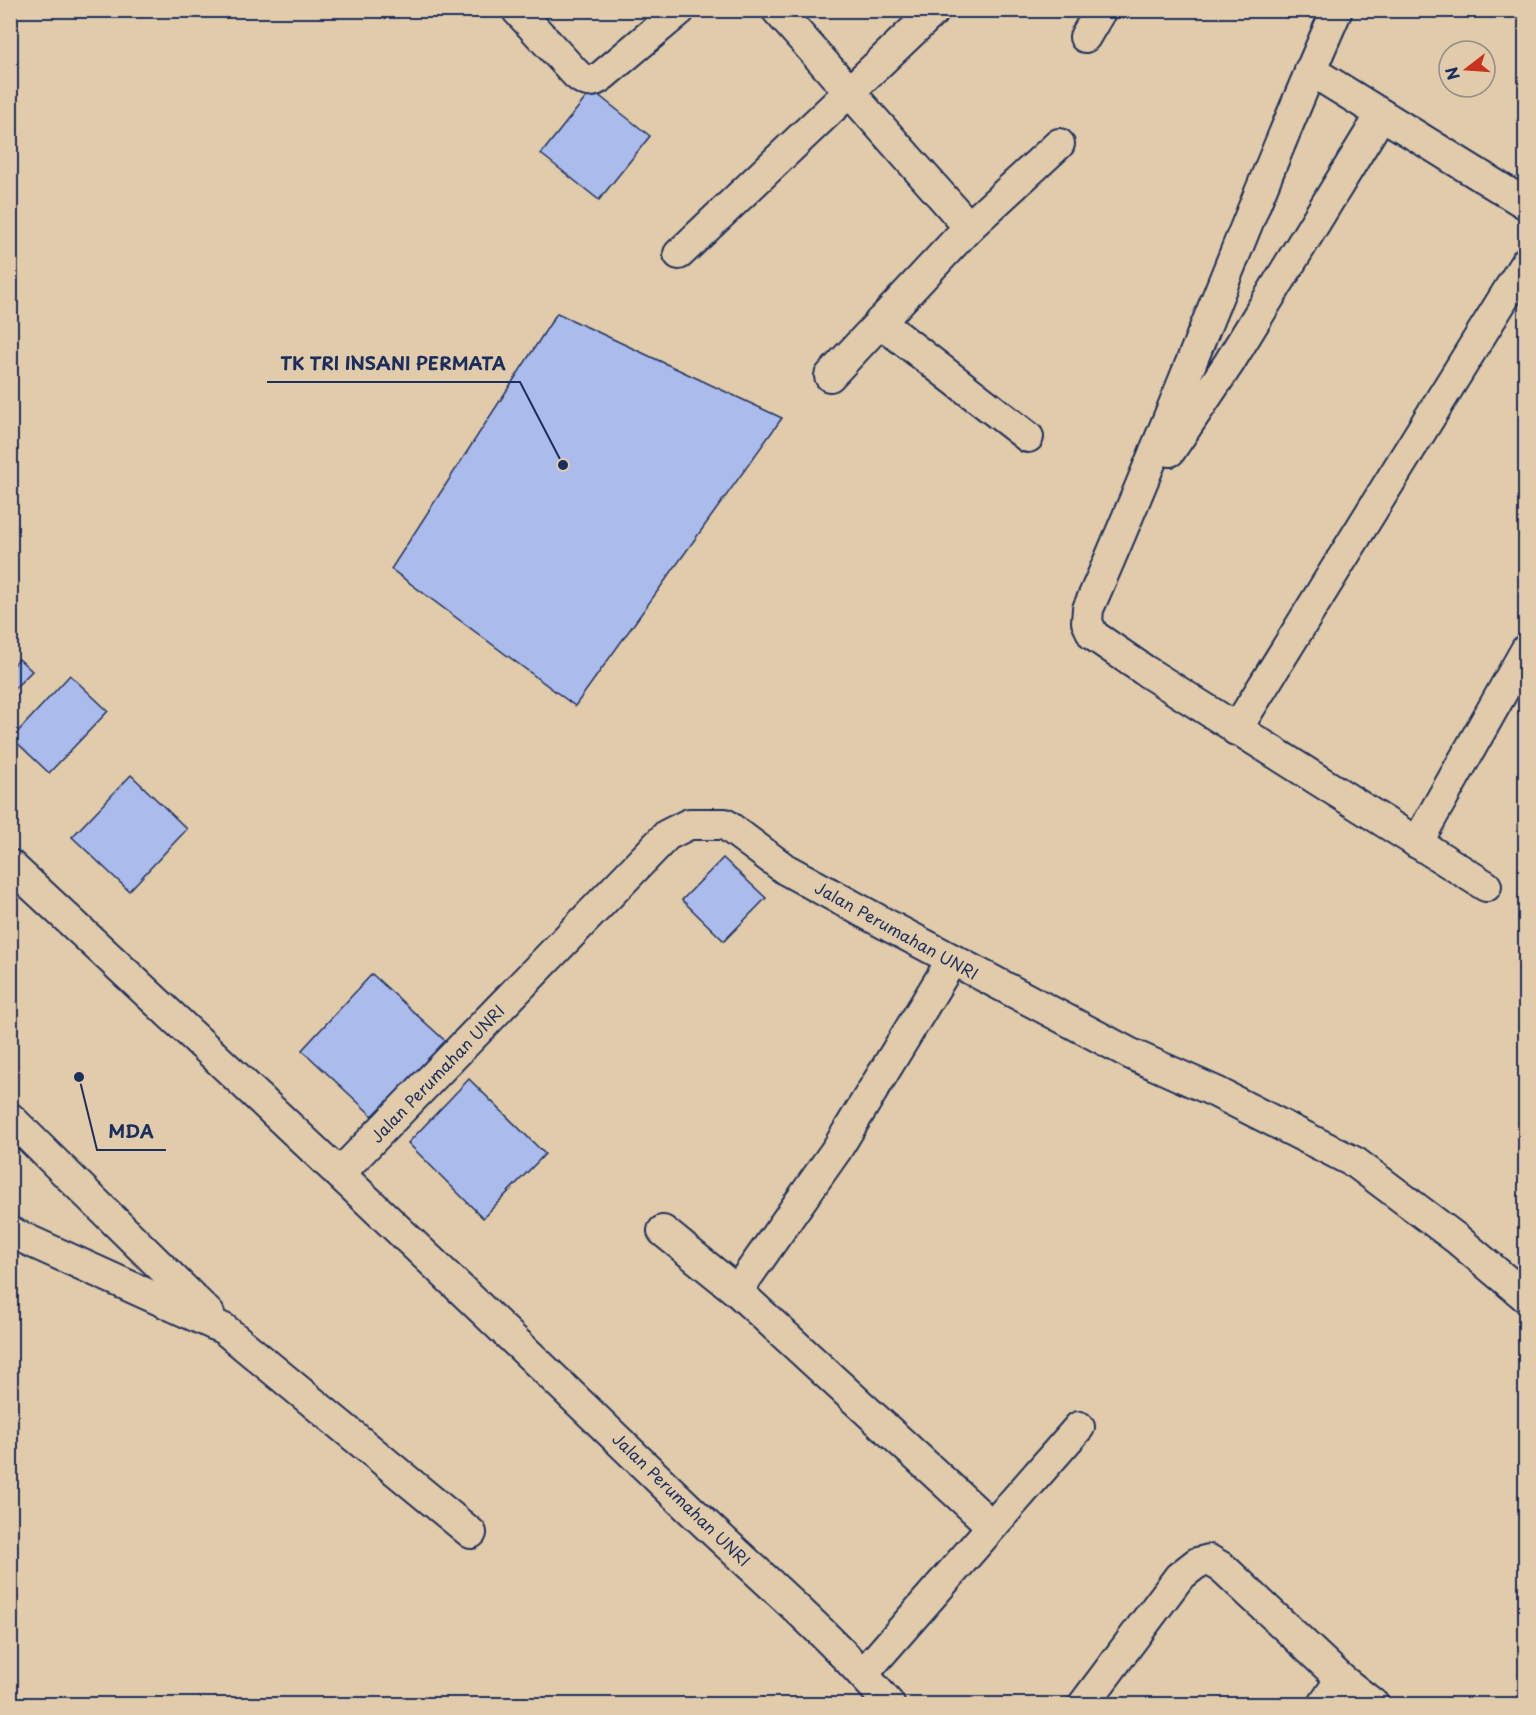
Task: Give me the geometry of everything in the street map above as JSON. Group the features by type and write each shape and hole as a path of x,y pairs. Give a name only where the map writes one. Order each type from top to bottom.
{"street":[{"path":"517,10 576,74 587,82 596,81 680,10"},
{"path":"777,10 969,227"},
{"path":"679,254 935,10"},
{"path":"1085,37 1101,10"},
{"path":"1337,10 1310,70 1136,501 1088,609 1088,629 1093,635 1236,730 1486,886"},
{"path":"1310,70 1526,204"},
{"path":"1136,501 1229,363 1381,115"},
{"path":"830,376 969,227 1059,144"},
{"path":"1236,730 1526,262"},
{"path":"880,322 1028,437"},
{"path":"1418,843 1526,650"},
{"name":"Jalan Perumahan UNRI","path":"341,1172 667,836 688,824 725,824 785,869 952,960 1131,1054 1216,1092 1356,1163 1457,1239 1526,1297"},
{"name":"Jalan Perumahan UNRI","path":"10,865 341,1172 863,1674 889,1704"},
{"path":"737,1291 837,1149 952,960"},
{"path":"10,1118 224,1329 471,1533"},
{"path":"663,1231 737,1291 991,1526"},
{"path":"10,1232 224,1329"},
{"path":"863,1674 1079,1427"},
{"path":"1084,1704 1179,1577 1197,1563 1209,1560 1230,1574 1341,1679 1373,1704"},
{"path":"1324,1704 1341,1679"}],"building":[{"path":"592,90 650,136 599,200 541,154"},
{"path":"557,313 782,418 575,706 391,569"},
{"path":"19,659 32,671 10,693 10,668"},
{"path":"70,675 108,711 49,773 12,738"},
{"path":"131,775 187,829 129,891 72,837"},
{"path":"723,858 766,898 724,941 682,900"},
{"path":"372,974 452,1047 381,1124 302,1050"},
{"path":"469,1079 545,1154 483,1218 408,1143"}],"place":[{"name":"TK TRI INSANI PERMATA","path":"563,465"},
{"name":"MDA","path":"79,1077"}]}
